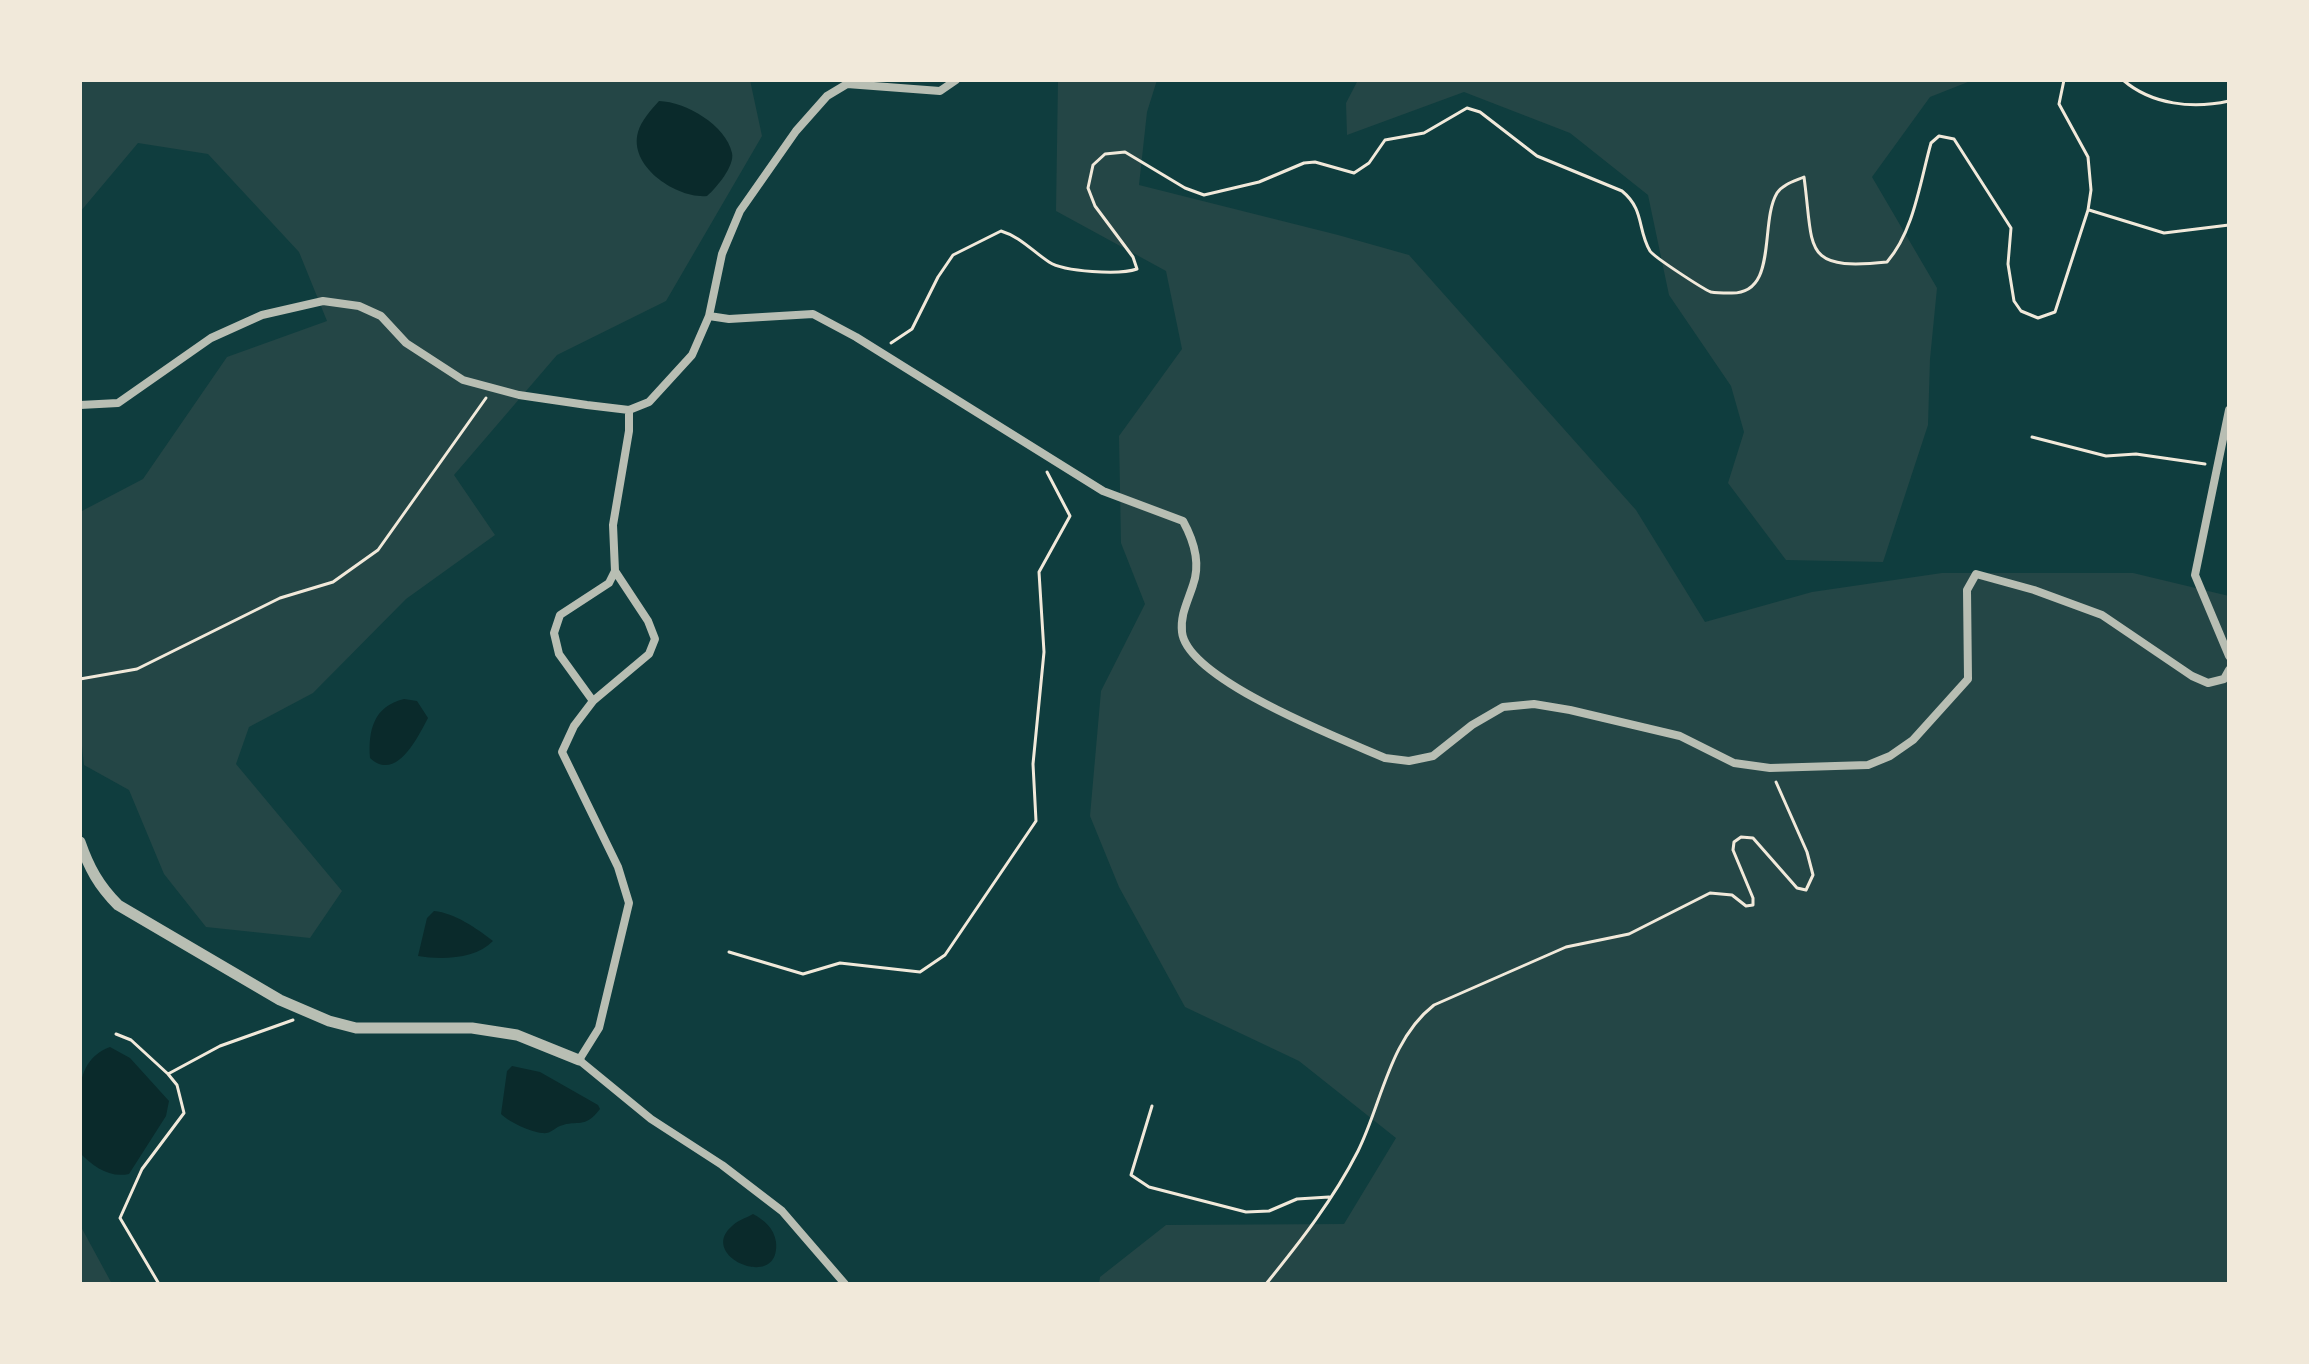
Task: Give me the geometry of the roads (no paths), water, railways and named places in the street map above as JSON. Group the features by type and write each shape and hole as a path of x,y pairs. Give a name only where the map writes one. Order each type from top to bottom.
{"street":[{"path":"80,405 118,403 211,338 262,315 323,301 359,306 381,316 406,343 463,380 519,395 629,410 649,402 692,355 709,316 722,254 740,211 796,131 827,96 847,84 940,91 956,80"},
{"path":"709,316 729,319 813,314 875,349 1103,491 1183,521 1194,540 1196,559 1194,582 1183,609 1182,635 1191,651 1242,692 1385,758 1409,761 1433,756 1472,725 1503,707 1534,704 1680,736 1734,763 1770,768 1868,765 1890,756 1913,740 1968,679 1967,590 1976,574 2034,590 2102,615 2192,676 2208,683 2224,679 2229,670"},
{"path":"593,701 559,654 554,633 560,615 609,583 615,571 613,525 629,431 629,410"},
{"path":"2229,410 2195,575 2229,656"},
{"path":"579,1060 599,1028 629,903 618,867 562,752 574,726 593,701 649,654 655,639 648,621 615,571"},
{"path":"80,842 91,872 118,905 280,1000 311,1014 356,1028 472,1028 517,1035 579,1060 651,1119 722,1165 782,1211 845,1284"}]}
